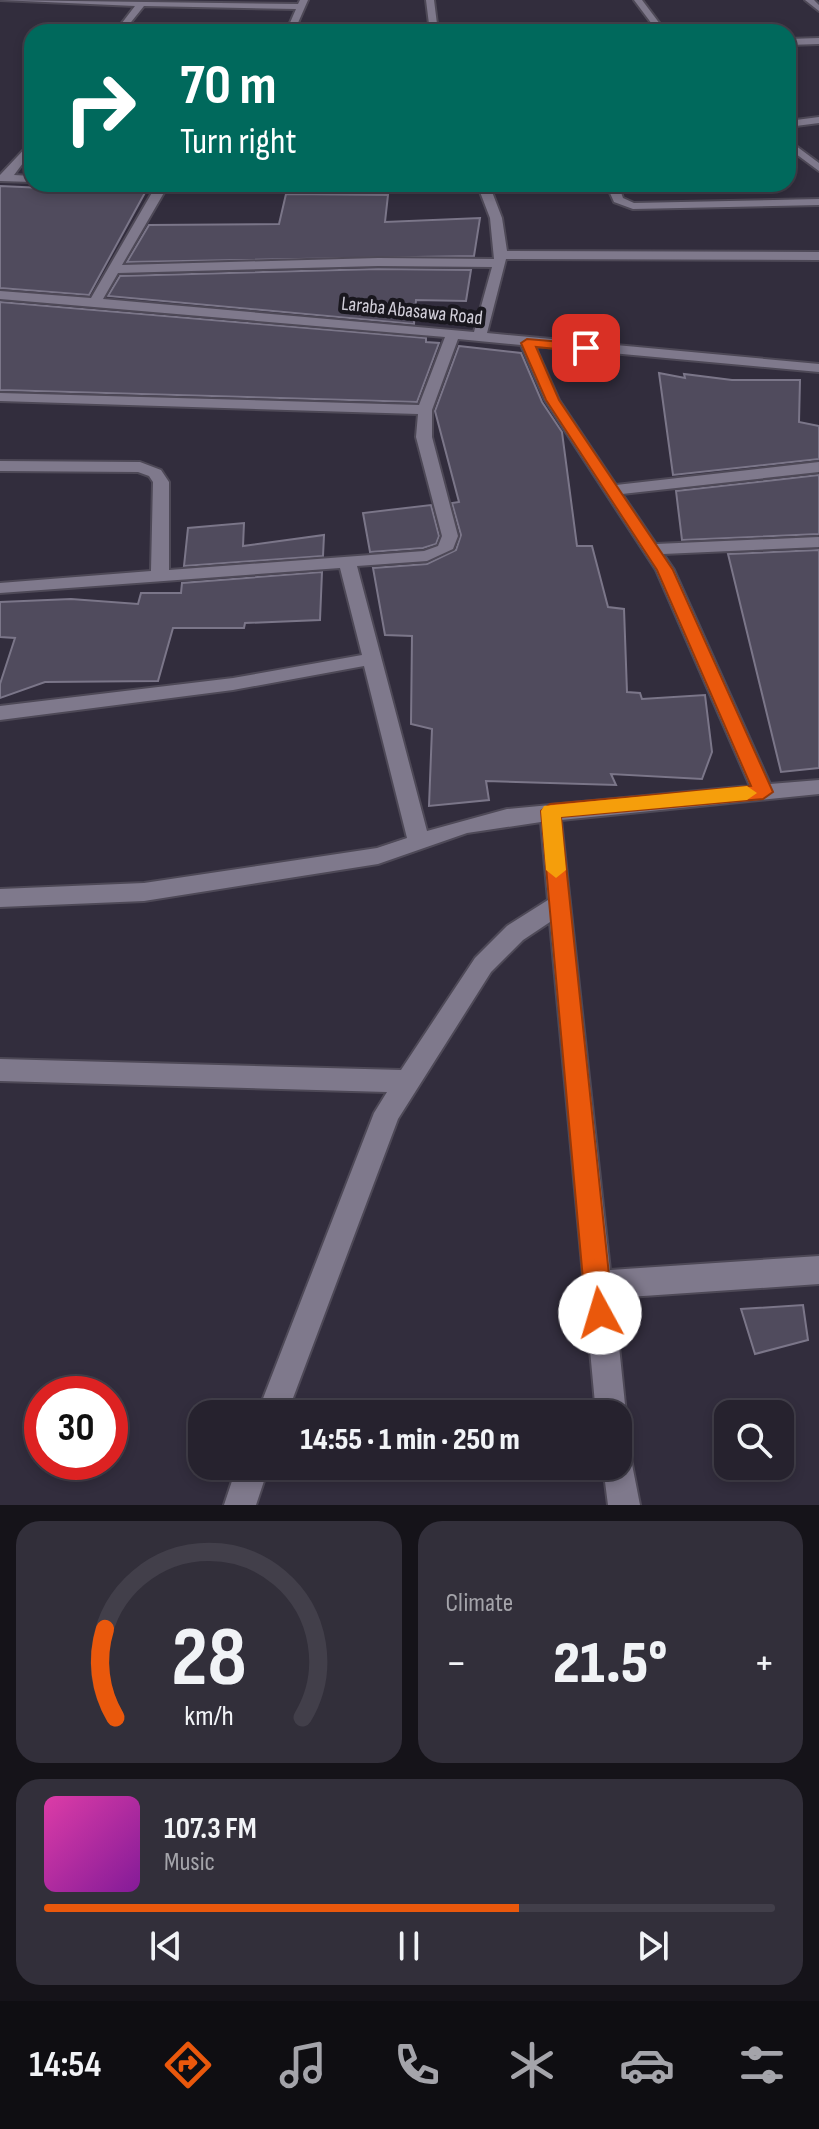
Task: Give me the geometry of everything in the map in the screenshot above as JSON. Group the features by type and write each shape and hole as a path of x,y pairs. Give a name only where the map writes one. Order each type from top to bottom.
{"street":[{"path":"0,0 302,4 293,24"},
{"path":"430,0 433,24"},
{"path":"638,0 656,24"},
{"path":"809,0 819,9"},
{"path":"125,24 142,2"},
{"path":"796,42 819,41"},
{"path":"796,123 819,120"},
{"path":"796,149 819,168"},
{"path":"3,178 24,153"},
{"path":"3,178 24,179"},
{"path":"95,302 158,192"},
{"path":"479,339 499,259 496,218 486,192"},
{"path":"615,192 618,200 633,206 819,202"},
{"path":"114,269 499,259 819,256"},
{"name":"Laraba Abasawa Road","path":"0,296 303,318 479,339 819,368"},
{"path":"0,588 427,556 445,549 450,536 424,437 425,410 452,336"},
{"path":"527,343 552,400 665,570 763,792"},
{"path":"0,397 425,410"},
{"path":"0,466 140,467 155,473 161,482 160,575"},
{"path":"614,490 819,467"},
{"path":"652,549 819,542"},
{"path":"347,562 419,843"},
{"path":"0,713 233,684 371,659"},
{"path":"0,898 144,892 378,856 465,826 550,811 819,787"},
{"path":"550,811 609,1400"},
{"path":"277,1400 387,1113 483,965 515,933 560,904"},
{"path":"0,1070 408,1081"},
{"path":"597,1285 819,1270"},
{"path":"240,1505 248,1480"},
{"path":"621,1480 624,1505"}],"building":[{"path":"0,186 24,187 24,192 145,192 89,295 0,288"},
{"path":"286,194 388,195 385,222 480,218 474,256 127,262 149,225 279,224"},
{"path":"378,269 471,270 466,301 416,300 414,324 108,296 120,276"},
{"path":"0,302 426,338 426,342 439,343 417,402 0,390"},
{"path":"459,346 521,353 542,402 562,432 577,546 592,546 608,607 624,609 627,692 640,693 642,699 705,695 712,752 702,779 611,774 616,785 486,781 489,800 429,806 432,729 411,724 412,636 385,635 373,568 427,564 456,550 461,535 452,503 459,502 435,411"},
{"path":"659,373 685,378 684,374 732,380 800,380 799,422 819,426 819,459 673,475"},
{"path":"819,475 819,534 682,540 676,491"},
{"path":"431,505 439,536 436,544 423,548 370,552 363,513"},
{"path":"244,523 243,546 324,535 323,556 184,566 188,528"},
{"path":"819,550 819,768 781,772 728,554"},
{"path":"322,572 320,620 245,623 244,628 173,628 158,681 45,682 0,698 0,684 15,638 0,637 0,602 71,599 138,604 141,593 181,593 182,583"},
{"path":"803,1305 808,1340 755,1354 741,1309"}],"slow traffic":[{"path":"556,870 550,811 747,793"}],"route":[{"path":"586,348 527,343 552,400 627,508 665,570 763,792 550,811 600,1313"}]}
